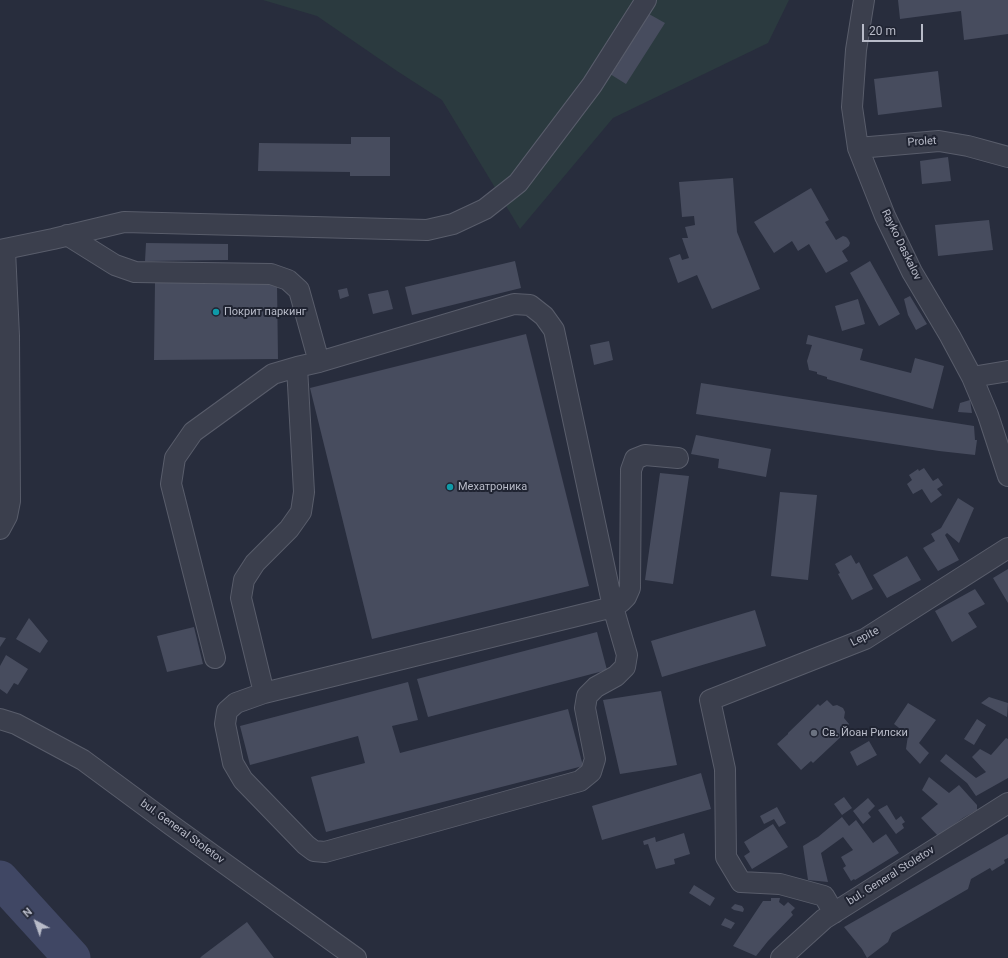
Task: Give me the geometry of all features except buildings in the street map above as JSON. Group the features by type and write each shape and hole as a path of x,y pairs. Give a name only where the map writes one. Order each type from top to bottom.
{"street":[{"path":"0,529 7,516 10,500 9,336 2,250 124,222 427,230 454,224 484,209 518,183 592,86 646,0"},
{"name":"Rayko Daskalov","path":"864,0 856,50 852,107 858,148 886,216 912,272 950,336 972,377 988,415 1008,476"},
{"name":"Prolet","path":"858,148 939,141 968,146 1008,157"},
{"path":"67,235 115,265 135,272 271,274 288,280 299,290 319,362"},
{"path":"215,658 171,484 175,458 193,432 273,374 319,362 514,304 530,305 544,316 554,330 613,607 628,656 625,667 616,676 596,687 587,696 585,708 595,759 591,772 580,781 325,852 314,851 306,845 243,780 233,763 225,724 227,711 236,703 264,693 613,607 622,602 630,588 631,470 635,459 645,455 678,458"},
{"path":"264,693 241,598 244,580 255,563 289,529 301,512 304,492 297,367"},
{"path":"972,377 1008,371"},
{"name":"Lepite","path":"834,913 824,896 780,884 741,882 726,857 726,769 710,700 865,639 1008,548"},
{"name":"bul. General Stoletov","path":"0,719 16,724 83,760 177,830 356,958"},
{"name":"bul. General Stoletov","path":"780,958 824,919 1008,803"}],"shaded area":[{"path":"263,0 789,0 768,43 613,118 520,229 442,100 317,16"}],"waterway":[{"path":"0,879 72,958"}],"place":[{"name":"Покрит паркинг","path":"216,312"},
{"name":"Мехатроника","path":"450,487"},
{"name":"Св. Йоан Рилски","path":"814,733"}]}
